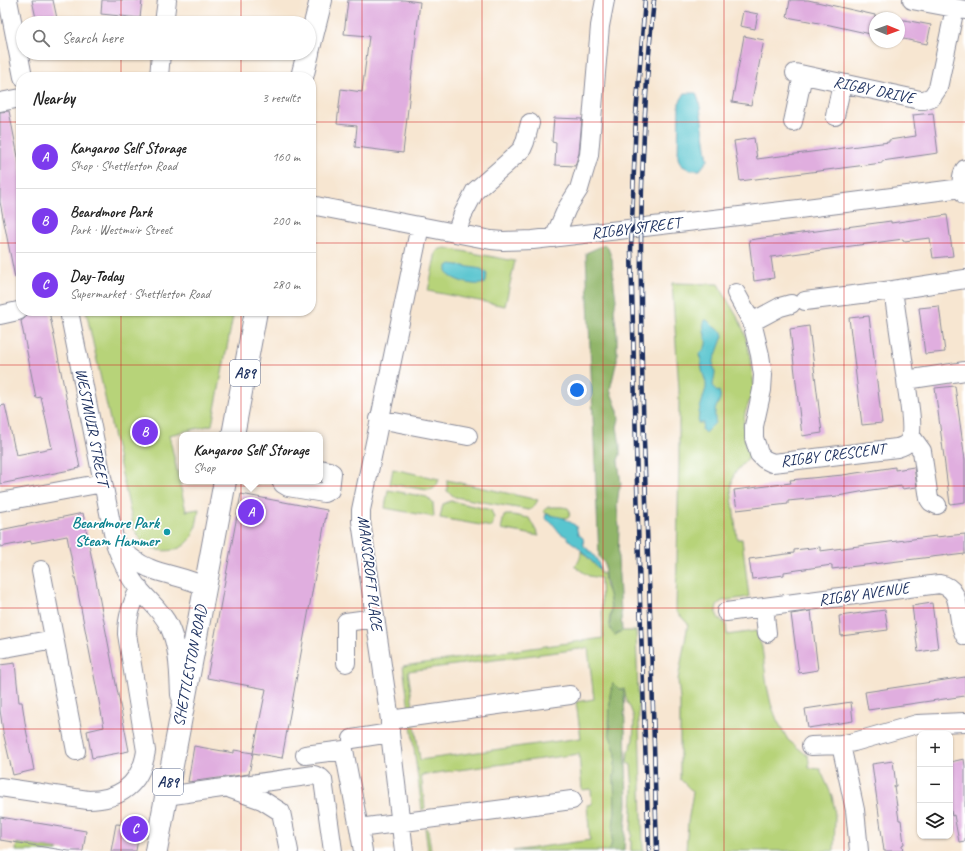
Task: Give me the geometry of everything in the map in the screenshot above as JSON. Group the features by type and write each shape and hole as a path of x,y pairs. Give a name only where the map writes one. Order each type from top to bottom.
{"main road":[{"path":"316,20 321,0"},
{"path":"303,72 306,60"},
{"name":"A89","path":"234,432 255,316"},
{"name":"SHETTLESTON ROAD","path":"156,851 224,484"}],"street":[{"path":"8,0 16,41"},
{"path":"165,16 167,0"},
{"path":"554,238 567,208 579,189 589,155 600,26 605,0"},
{"path":"912,0 960,9"},
{"name":"RIGBY DRIVE","path":"793,122 799,74 920,100 932,97 938,88 960,9"},
{"path":"20,60 22,72"},
{"path":"159,72 160,60"},
{"path":"835,116 842,84"},
{"path":"0,102 16,99"},
{"path":"456,233 463,214 475,190 522,149 530,123"},
{"path":"963,191 961,180 965,169"},
{"name":"RIGBY STREET","path":"316,206 503,241 554,238 963,191"},
{"name":"MANSCROFT PLACE","path":"404,851 390,727 361,521 361,510 420,226"},
{"path":"752,322 780,307 798,302 965,279"},
{"path":"893,290 912,428 911,436 922,451 929,499 937,505"},
{"name":"RIGBY CRESCENT","path":"736,293 752,322 760,355 763,375 762,390 754,426 754,438 759,454 764,459 772,462 782,462 897,448 908,442 911,436"},
{"path":"0,315 16,311"},
{"name":"WESTMUIR STREET","path":"71,316 115,543 124,565 139,588 163,615 173,636 179,676 181,712"},
{"path":"906,380 965,371"},
{"path":"379,419 468,436"},
{"path":"283,484 288,487 324,493 328,492 330,490 332,473 323,470"},
{"path":"0,502 103,483"},
{"path":"115,543 130,557 150,569 195,581 205,587"},
{"path":"41,570 76,751"},
{"name":"RIGBY AVENUE","path":"726,612 939,584 952,588 955,593 961,628 965,636"},
{"path":"0,787 88,800 101,800 122,792 132,784 144,761 146,752 126,634 129,611 139,588"},
{"path":"764,607 767,633"},
{"path":"346,663 346,622 375,618"},
{"path":"0,649 54,639"},
{"path":"352,739 390,727 570,695"},
{"path":"811,746 840,744 917,724 965,722"},
{"path":"840,744 855,810 858,851"},
{"path":"305,754 344,750 362,851"},
{"path":"166,796 314,775 323,780 333,851"},
{"path":"228,788 262,800 281,812 289,851"},
{"path":"359,828 572,800"}],"green space":[{"path":"604,245 608,248 612,259 616,300 614,310 617,335 617,360 610,390 618,411 619,419 617,427 620,455 618,460 621,485 619,489 617,506 622,631 615,635 610,627 611,610 605,576 605,564 599,557 586,253"},
{"path":"446,248 515,261 505,306 428,291 436,252 440,249"},
{"path":"672,283 718,284 744,331 754,384 745,413 743,427 749,457 734,474 731,487 737,539 742,539 749,597 722,601 717,605 716,611 719,618 726,623 727,635 756,631 762,647 771,704 777,720 788,740 808,756 809,768 820,769 832,796 835,816 834,851 686,851 688,822 693,792 680,779 680,700 678,680 688,624 676,611 679,389"},
{"path":"87,316 233,316 212,425 169,435 186,511 199,509 196,528 192,537 182,547 166,551 149,547 142,541 134,529"},
{"path":"393,469 439,479 435,487 430,490 390,484"},
{"path":"447,480 538,500 533,508 529,510 455,497 447,491"},
{"path":"388,490 427,497 433,503 434,517 385,508"},
{"path":"451,501 491,510 494,518 492,527 440,518 443,504"},
{"path":"548,507 568,508 570,511 569,517 559,518 543,511"},
{"path":"504,516 529,518 539,536 501,529"},
{"path":"581,551 600,570 600,574 604,573 605,585 609,594 611,610 609,622 615,635 622,631 636,631 643,851 631,851 631,841 629,840 632,836 633,791 631,765 627,763 628,751 631,747 633,739 633,715 627,702 624,689 619,689 613,684 610,695 609,733 616,754 614,777 615,811 611,847 607,851 513,851 590,840 587,805 592,804 591,789 582,790 579,754 421,775 425,808 422,810 411,725 415,726 420,760 581,738 576,702 594,699 588,648 408,671 413,706 409,709 403,666 603,638 601,578 589,576 574,566 579,560"},
{"path":"613,683 619,689 624,689 627,802 624,851 607,851 611,847 615,811 614,777 616,754 609,733 610,695"},
{"path":"425,828 428,829 431,851 428,851"},
{"path":"17,843 57,849 57,851 16,851"}],"water":[{"path":"685,93 696,93 699,101 708,160 700,170 690,170 681,165 678,158 679,103"},
{"path":"451,264 481,269 487,273 486,282 483,284 472,284 455,279 447,273 447,266"},
{"path":"705,320 722,332 723,336 713,363 715,373 713,385 717,392 719,391 720,398 715,410 715,423 705,433 702,430 703,423 698,423 699,412 706,388 700,353 706,345 704,329"},
{"path":"546,514 564,518 576,526 578,534 583,538 584,546 597,559 600,570 577,546 560,533 553,524 545,518"}],"building":[{"path":"32,0 53,0 56,16 35,16"},
{"path":"102,0 142,0 140,16 101,14"},
{"path":"348,0 404,0 420,2 403,153 355,147 357,126 337,124 341,89 362,92 369,36 344,34"},
{"path":"790,0 808,0 869,14 869,34 830,25 787,17"},
{"path":"743,11 758,14 755,29 740,26"},
{"path":"905,20 931,25 927,44 905,39"},
{"path":"744,36 764,40 751,105 732,102"},
{"path":"9,111 16,147 16,278 0,202 0,112"},
{"path":"933,113 938,153 882,161 882,163 740,181 734,141 754,138 757,159 889,142 889,140 916,136 913,115"},
{"path":"554,118 582,119 579,153 575,166 555,165 556,143 552,142"},
{"path":"947,215 953,256 933,258 930,238 904,241 903,239 771,257 774,278 754,281 749,240"},
{"path":"939,306 945,352 925,354 919,308"},
{"path":"26,316 50,316 80,468 0,484 0,406 5,405 16,455 52,448 41,397 36,398 21,321"},
{"path":"869,316 882,423 862,425 849,318"},
{"path":"809,326 822,433 802,436 790,329"},
{"path":"955,386 965,460 965,502 950,504 935,388"},
{"path":"895,467 895,470 914,467 917,487 902,489 902,486 838,496 788,501 788,504 737,510 734,490 791,483 790,480 843,475"},
{"path":"241,494 327,510 282,758 253,753 266,689 207,678"},
{"path":"83,513 129,751 92,758 87,731 104,727 67,536 0,547 0,530"},
{"path":"965,534 965,554 832,569 832,565 784,572 784,575 752,579 749,559 794,553 794,550 820,547 820,551 936,536"},
{"path":"932,603 938,649 918,652 912,606"},
{"path":"885,610 888,630 841,636 839,616"},
{"path":"811,611 818,670 799,673 791,614"},
{"path":"15,663 19,702 22,702 34,770 13,775 3,732 0,710 0,665"},
{"path":"965,677 965,696 868,710 865,692"},
{"path":"851,702 853,721 808,728 805,709"},
{"path":"194,746 234,753 234,750 253,753 249,774 188,782"},
{"path":"964,759 965,766 965,841 959,842 953,816 953,761"},
{"path":"893,761 896,786 894,786 904,844 902,845 903,851 884,851 872,764"},
{"path":"0,817 86,831 83,851 69,851 0,840"},
{"path":"116,824 140,826 136,851 111,851"}],"railway":[{"path":"645,0 636,115 631,250 640,601 649,851"},
{"path":"654,0 644,139 641,208 641,278 643,417 657,851"}],"place":[{"name":"Beardmore Park","path":"145,432"},
{"name":"Kangaroo Self Storage","path":"251,512"},
{"name":"Beardmore Park Steam Hammer","path":"167,532"},
{"name":"Day-Today","path":"135,829"}]}
